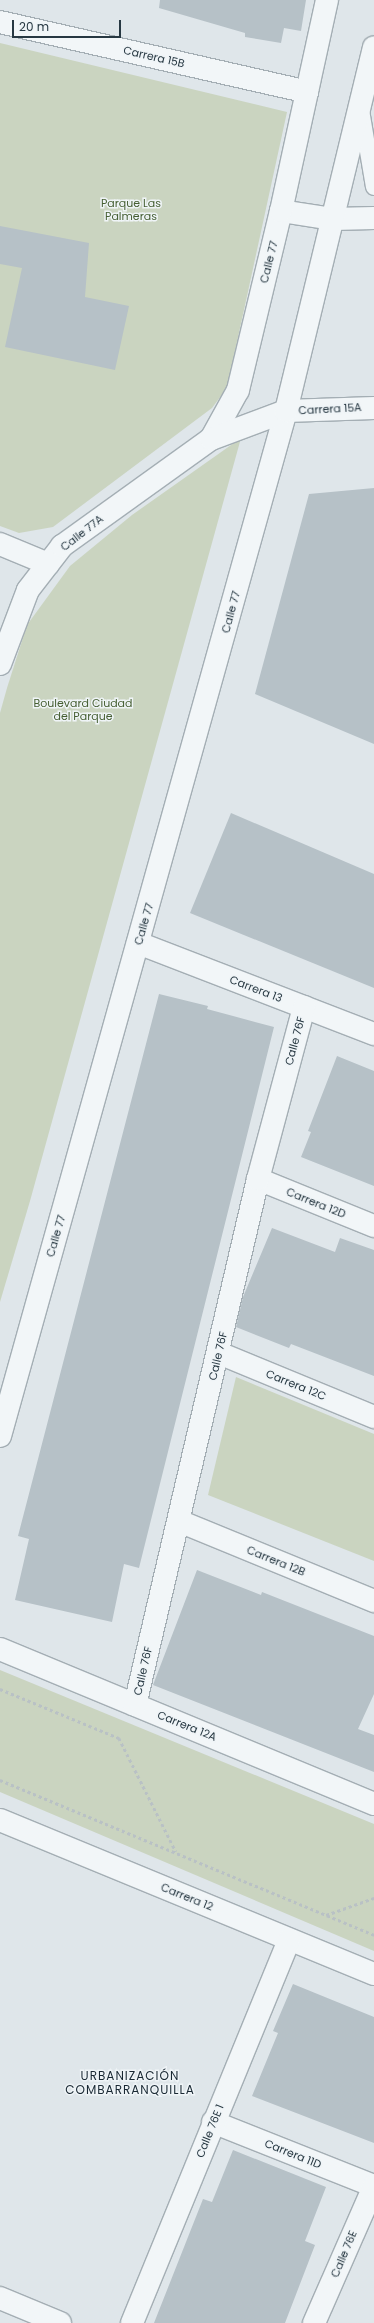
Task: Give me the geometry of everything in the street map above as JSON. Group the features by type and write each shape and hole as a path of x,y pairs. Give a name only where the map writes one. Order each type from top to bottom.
{"street":[{"name":"Calle 77","path":"211,439 238,390 281,211 327,0"},
{"name":"Carrera 15B","path":"0,22 307,92"},
{"name":"Calle 77","path":"0,1436 286,411 374,48"},
{"path":"281,211 333,219 374,218"},
{"name":"Carrera 15A","path":"286,411 374,408"},
{"path":"211,439 286,411"},
{"name":"Calle 77A","path":"0,664 28,590 62,546 211,439"},
{"path":"0,544 48,564"},
{"name":"Carrera 13","path":"138,943 374,1034"},
{"name":"Calle 76F","path":"135,1705 219,1353 258,1179 304,1007"},
{"name":"Carrera 12D","path":"258,1179 374,1226"},
{"name":"Carrera 12C","path":"219,1353 374,1417"},
{"name":"Carrera 12B","path":"179,1521 374,1601"},
{"name":"Carrera 12A","path":"0,1649 374,1804"},
{"name":"Carrera 12","path":"1,1822 374,1974"},
{"name":"Calle 76E 1","path":"132,2323 213,2122 289,1940"},
{"name":"Carrera 11D","path":"213,2122 374,2186"},
{"name":"Calle 76E","path":"314,2323 374,2186"},
{"path":"0,2298 60,2323"}],"lane":[{"path":"360,105 374,187"}],"path":[{"path":"0,1688 119,1738 176,1852"},
{"path":"0,1780 374,1935"},
{"path":"326,1915 374,1898"}],"green space":[{"name":"Parque Las Palmeras","path":"0,43 287,112 227,388 212,408 53,527 19,533 0,526"},
{"name":"Boulevard Ciudad del Parque","path":"241,438 30,1201 0,1302 0,713 27,625 70,566 132,515"},
{"path":"236,1377 374,1434 374,1561 208,1495"},
{"path":"0,1670 374,1824 374,1951 0,1792"}],"building":[{"path":"160,0 306,0 301,31 284,28 281,43 245,37 245,33 159,8"},
{"path":"0,226 89,243 85,297 129,306 115,370 5,347 22,268 0,264"},
{"path":"374,488 374,744 255,694 309,494"},
{"path":"231,813 374,874 374,988 190,913"},
{"path":"159,994 208,1006 207,1009 274,1027 139,1568 124,1564 112,1622 15,1600 29,1539 18,1536"},
{"path":"337,1056 374,1071 374,1186 301,1157 311,1132 308,1131"},
{"path":"272,1228 335,1252 340,1238 374,1250 374,1376 291,1344 289,1348 236,1327 243,1297"},
{"path":"197,1570 261,1595 262,1592 374,1636 374,1694 358,1729 374,1735 374,1772 153,1685"},
{"path":"293,1984 374,2017 374,2143 252,2096 278,2033 273,2031"},
{"path":"233,2150 326,2187 305,2241 315,2245 285,2323 154,2323 203,2199 212,2202"}],"district":[{"name":"URBANIZACIÓN COMBARRANQUILLA","path":"130,2083"}]}
